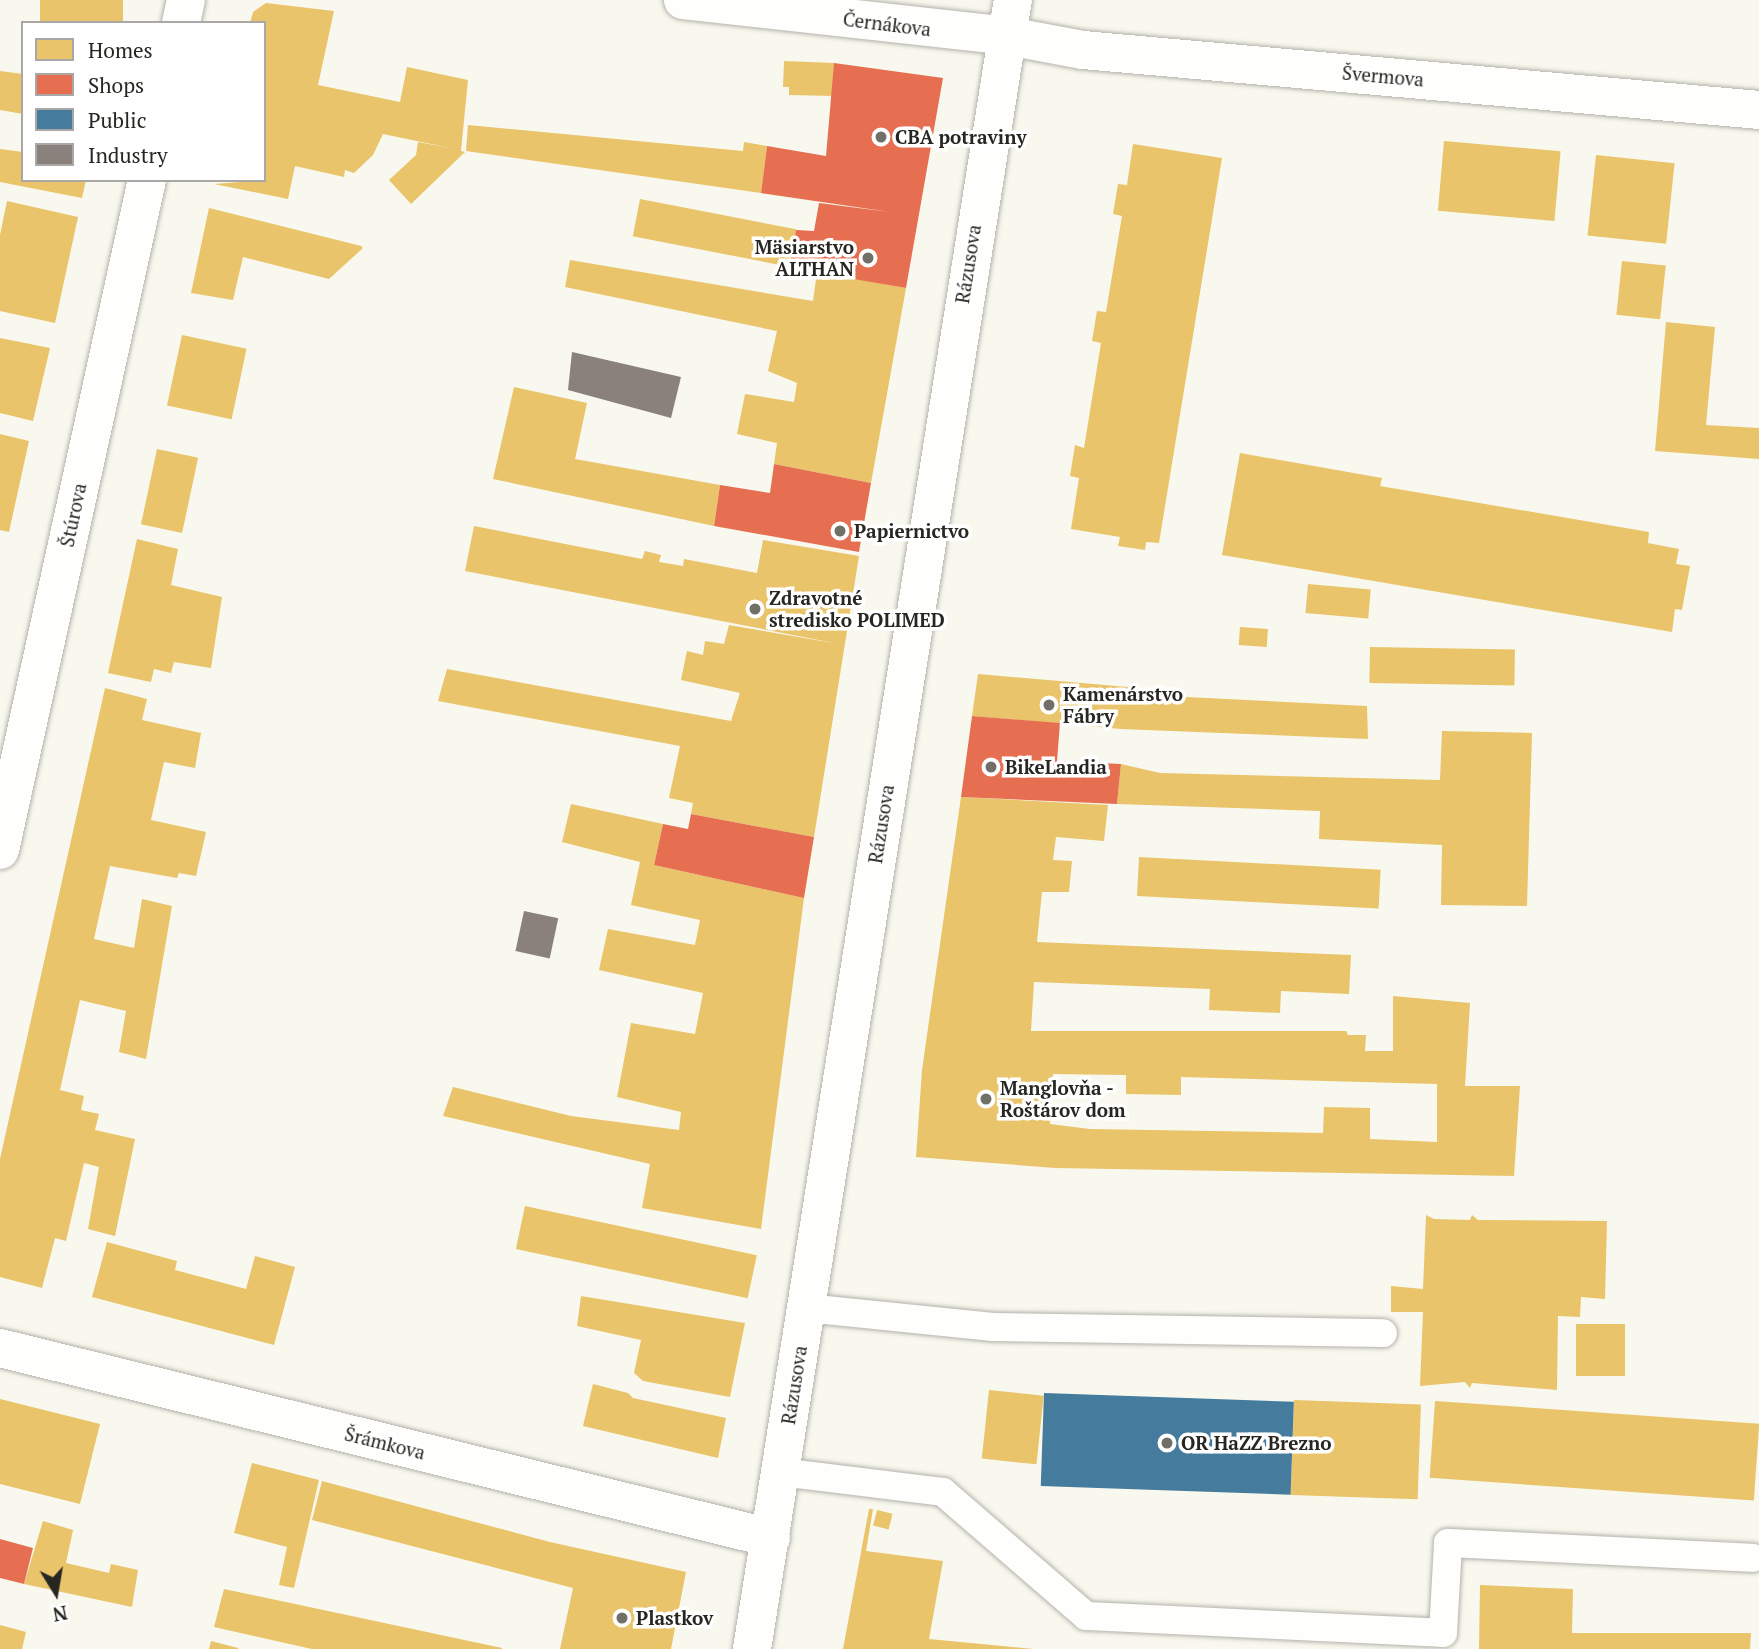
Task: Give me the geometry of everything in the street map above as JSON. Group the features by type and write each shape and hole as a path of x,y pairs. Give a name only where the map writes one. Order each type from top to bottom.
{"street":[{"path":"181,21 186,0"},
{"name":"Černákova","path":"683,0 1010,18"},
{"name":"Švermova","path":"1010,18 1083,50 1759,110"},
{"name":"Rázusova","path":"752,1649 994,98 1010,18"},
{"name":"Štúrova","path":"0,850 147,182"},
{"name":"Šrámkova","path":"0,1348 771,1538"}],"lane":[{"path":"806,1308 993,1327 1383,1333"},
{"path":"781,1472 943,1492 1086,1616 1442,1641 1448,1543 1753,1558"}],"building: Homes":[{"path":"40,0 123,0 123,21 40,21"},
{"path":"266,3 334,11 318,85 400,102 407,67 468,80 461,151 465,152 411,204 389,180 416,155 418,142 455,149 383,134 373,155 354,173 345,170 344,177 295,166 288,199 214,184 266,182 266,21 251,21 253,12"},
{"path":"784,61 834,63 833,96 789,95 789,87 783,87"},
{"path":"0,71 21,74 21,114 0,110"},
{"path":"468,125 743,151 744,142 767,146 761,193 466,151"},
{"path":"1444,141 1561,151 1554,221 1438,211"},
{"path":"1133,144 1222,158 1159,543 1146,542 1145,550 1118,546 1120,537 1071,529 1079,478 1070,476 1075,445 1084,448 1101,343 1092,341 1097,311 1106,312 1122,216 1113,214 1118,184 1127,185"},
{"path":"0,149 21,152 21,182 86,182 82,198 0,182"},
{"path":"1596,155 1675,163 1666,244 1588,236"},
{"path":"640,199 796,229 789,267 633,236"},
{"path":"7,201 78,217 55,323 0,311 0,235"},
{"path":"209,208 363,248 329,279 243,257 233,300 191,293"},
{"path":"570,260 813,301 817,272 906,288 871,483 774,464 777,443 737,434 745,394 794,402 797,383 768,371 777,331 565,287"},
{"path":"1622,261 1666,266 1660,319 1616,315"},
{"path":"1666,322 1715,327 1706,425 1759,428 1759,459 1655,451"},
{"path":"182,335 247,349 232,419 167,405"},
{"path":"0,338 50,348 33,421 0,413"},
{"path":"514,387 587,403 575,459 720,485 714,526 493,479"},
{"path":"0,434 29,441 9,532 0,530"},
{"path":"157,449 198,458 182,533 141,524"},
{"path":"1240,453 1382,478 1380,486 1649,532 1648,543 1679,549 1676,564 1690,566 1682,610 1675,609 1672,632 1222,555"},
{"path":"474,526 642,559 645,551 661,555 659,562 683,566 684,559 757,573 763,540 859,556 814,837 691,814 693,803 669,798 680,746 438,701 447,669 731,721 740,693 681,680 687,651 703,655 705,641 724,644 729,625 839,644 465,571"},
{"path":"137,539 178,549 171,585 222,597 211,668 174,662 171,673 154,669 151,682 108,673"},
{"path":"1308,584 1371,589 1368,618 1305,613"},
{"path":"1240,627 1268,629 1267,647 1239,645"},
{"path":"1370,647 1515,650 1514,686 1369,683"},
{"path":"978,674 1128,687 1127,694 1367,706 1368,739 1121,729 972,716"},
{"path":"105,688 147,699 142,720 201,733 195,768 164,762 151,820 206,832 196,876 179,873 177,878 110,866 94,939 134,948 142,899 172,906 146,1059 119,1052 126,1011 80,1000 60,1090 84,1096 81,1110 99,1114 95,1130 135,1139 115,1236 88,1229 99,1167 84,1163 66,1241 55,1238 42,1288 0,1277 0,1159"},
{"path":"1442,731 1532,733 1527,906 1441,905 1442,845 1319,839 1320,811 1117,804 1121,764 1160,773 1440,780"},
{"path":"961,797 1108,805 1104,841 1056,837 1053,860 1072,861 1069,892 1042,892 1037,942 1351,955 1349,994 1281,991 1280,1013 1209,1010 1210,989 1034,982 1031,1031 1346,1031 1348,1035 1366,1035 1365,1051 1393,1051 1393,996 1470,1003 1465,1086 1520,1086 1514,1176 1055,1168 916,1157 922,1070","holes":["1053,1074 1126,1075 1126,1094 1181,1095 1181,1077 1437,1084 1437,1142 1370,1139 1370,1108 1324,1107 1323,1133 1090,1129 1050,1124"]},
{"path":"571,804 663,824 654,865 804,898 761,1229 642,1208 650,1164 443,1116 453,1087 571,1116 679,1130 681,1112 617,1097 631,1023 695,1034 703,993 599,970 608,929 695,945 700,920 631,905 640,862 562,842"},
{"path":"1139,857 1381,870 1379,909 1137,896"},
{"path":"525,1206 757,1255 748,1298 516,1249"},
{"path":"1426,1215 1434,1219 1470,1220 1472,1215 1478,1220 1607,1221 1605,1299 1581,1297 1580,1317 1558,1316 1557,1390 1472,1383 1470,1388 1465,1382 1420,1386 1423,1312 1391,1312 1391,1286 1423,1289"},
{"path":"107,1242 177,1261 175,1270 246,1289 255,1256 295,1267 274,1345 92,1297"},
{"path":"581,1296 745,1323 730,1397 643,1381 634,1373 641,1340 577,1326"},
{"path":"1576,1324 1625,1324 1625,1376 1576,1376"},
{"path":"593,1384 628,1393 633,1398 726,1418 718,1458 583,1426"},
{"path":"989,1390 1044,1396 1036,1464 982,1459"},
{"path":"0,1399 100,1424 80,1504 0,1484"},
{"path":"1294,1400 1421,1404 1418,1499 1291,1495"},
{"path":"1435,1401 1759,1424 1754,1500 1430,1478"},
{"path":"252,1463 319,1480 294,1588 279,1585 287,1547 234,1533"},
{"path":"322,1481 550,1542 686,1572 671,1649 560,1649 573,1588 312,1520"},
{"path":"869,1509 873,1509 866,1551 943,1561 929,1639 1033,1649 843,1649"},
{"path":"877,1510 893,1514 889,1529 873,1526"},
{"path":"43,1521 73,1530 66,1563 109,1573 111,1564 138,1570 132,1607 24,1584"},
{"path":"1480,1585 1573,1589 1572,1633 1751,1633 1750,1649 1479,1649"},
{"path":"224,1589 502,1649 312,1649 214,1627"},
{"path":"0,1625 26,1632 22,1649 0,1649"},
{"path":"211,1641 238,1648 238,1649 209,1649"}],"building: Shops":[{"name":"CBA potraviny","path":"834,63 943,78 906,288 789,268 796,230 814,231 819,203 890,212 761,193 767,146 826,156"},
{"path":"774,464 871,483 859,552 714,526 720,485 770,493"},
{"path":"972,716 1060,723 1057,761 1121,764 1117,804 961,797"},
{"path":"691,814 814,837 804,898 654,865 663,824 688,829"},
{"path":"0,1539 33,1548 24,1584 0,1578"}],"building: Public":[{"path":"1044,1393 1294,1402 1291,1495 1041,1486"}],"building: Industry":[{"path":"572,352 681,377 671,418 568,390"},
{"path":"524,911 558,918 550,958 515,951"}],"place":[{"name":"CBA potraviny","path":"881,137"},
{"name":"Mäsiarstvo ALTHAN","path":"868,258"},
{"name":"Papiernictvo","path":"840,531"},
{"name":"Zdravotné stredisko POLIMED","path":"755,609"},
{"name":"Kamenárstvo Fábry","path":"1049,705"},
{"name":"BikeLandia","path":"991,767"},
{"name":"Manglovňa - Roštárov dom","path":"986,1099"},
{"name":"OR HaZZ Brezno","path":"1167,1443"},
{"name":"Plastkov","path":"622,1618"}]}
